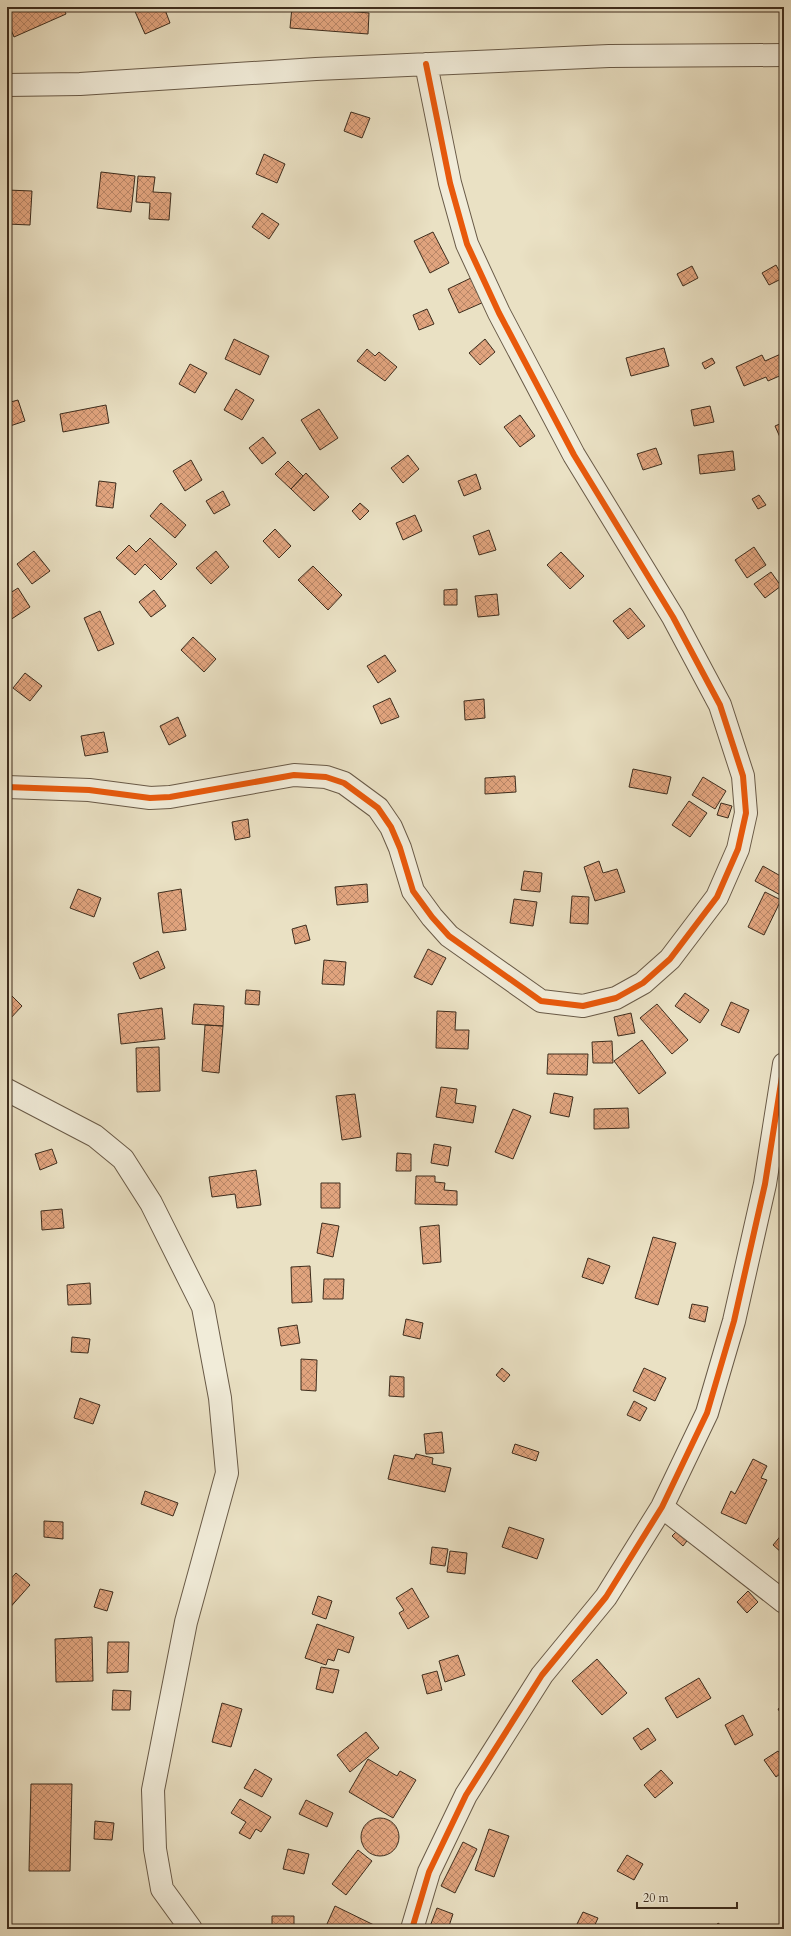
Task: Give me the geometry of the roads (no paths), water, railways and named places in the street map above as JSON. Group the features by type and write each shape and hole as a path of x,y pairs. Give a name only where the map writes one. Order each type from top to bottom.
{"street":[{"path":"7,85 80,84 426,64 609,56 784,55"},
{"path":"7,787 88,790 150,798 294,775 326,777 344,783 378,808 391,827 413,891 449,936 541,1001 583,1006 616,998 642,983 670,959 717,897 738,849 746,813 743,776 720,705 673,617 574,455 499,313 467,244 450,183 426,64"},
{"path":"412,1929 429,1872 466,1795 542,1675 606,1597 662,1507 707,1413 734,1321 765,1184 784,1064"},
{"path":"7,1090 95,1136 123,1160 151,1203 203,1307 220,1398 227,1473 186,1622 153,1790 155,1849 162,1888 191,1929"},
{"path":"662,1507 784,1602"}]}
